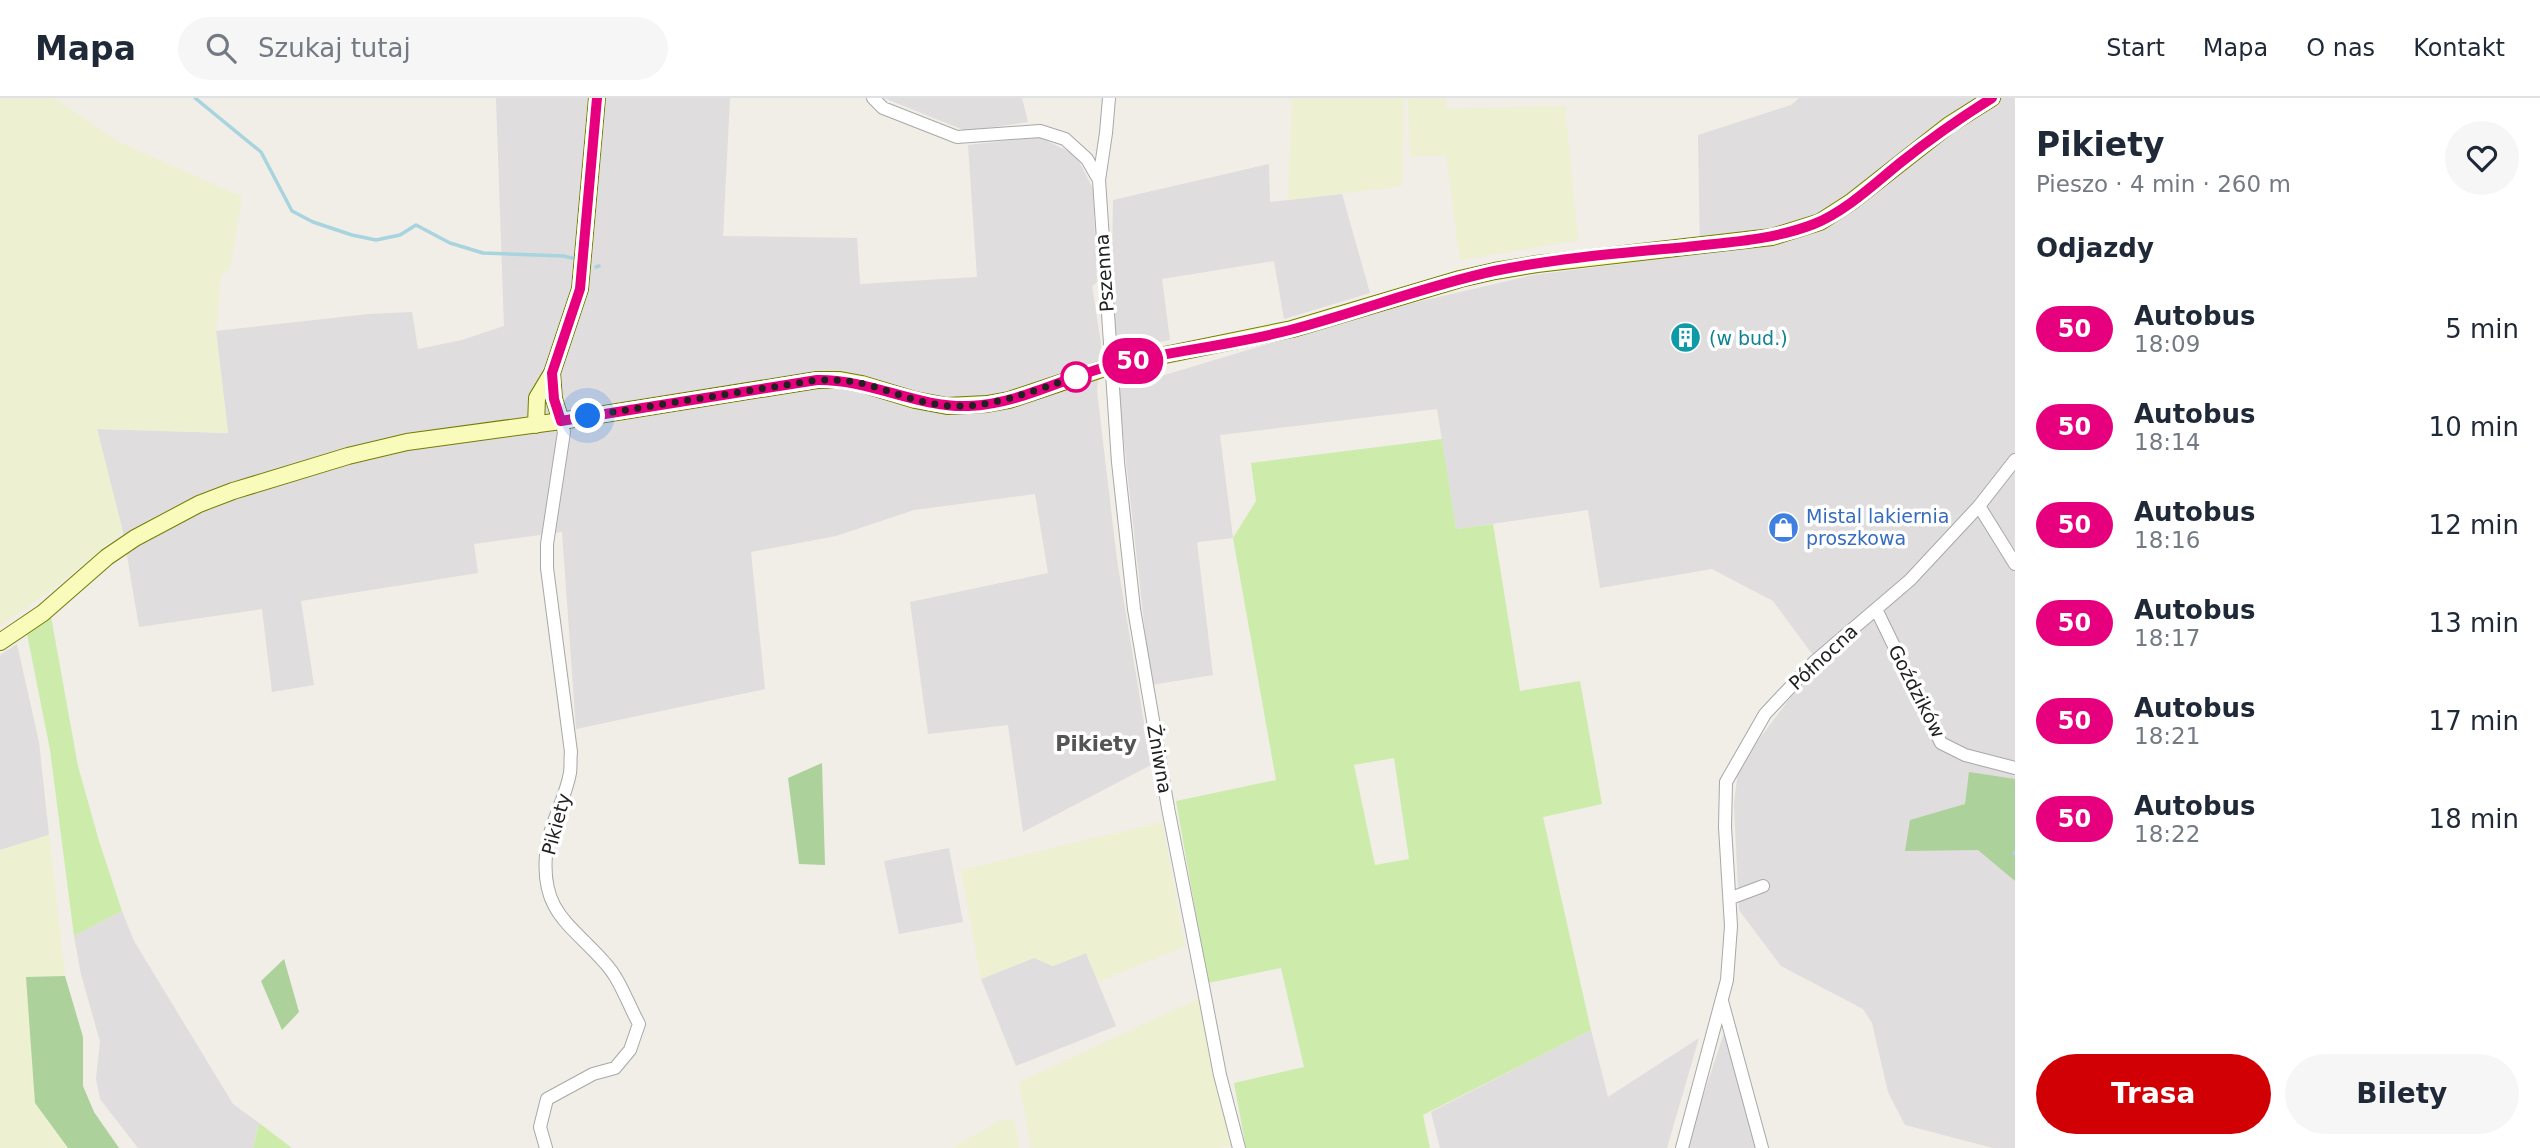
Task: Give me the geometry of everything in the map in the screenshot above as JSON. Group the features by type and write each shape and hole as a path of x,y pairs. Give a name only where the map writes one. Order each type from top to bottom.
{"street":[{"path":"536,425 537,398 552,373 580,289 597,98"},
{"path":"873,98 883,108 957,138 1040,131 1065,139 1087,159 1099,180"},
{"name":"Pszenna","path":"1109,98 1099,180 1111,366"},
{"path":"0,642 51,606 107,557 167,519 233,491 348,456 407,442 536,425 817,380 862,384 915,400 947,406 987,404 1009,400 1111,366 1292,329 1495,271 1597,256 1760,239 1819,222 1851,202 1949,125 1992,98"},
{"name":"Żniwna","path":"1111,366 1118,462 1135,609 1168,808 1220,1075 1239,1148"},
{"path":"552,373 554,399 561,421"},
{"name":"Pikiety","path":"546,1148 540,1127 547,1099 593,1074 615,1068 630,1050 639,1024 607,964 564,922 553,904 546,881 546,852 551,828 570,774 571,752 547,568 547,544 564,432 561,421"},
{"name":"Północna","path":"1682,1148 1722,1001 1730,950 1731,898 1725,827 1726,782 1765,714 1814,662 1910,580 1979,506 2015,460"},
{"path":"1979,506 2015,564"},
{"name":"Goździków","path":"1876,609 1941,743 1965,755 2015,768"},
{"path":"1731,898 1763,886"},
{"path":"1722,1001 1762,1148"}],"shaded area":[{"path":"496,98 730,98 723,236 857,238 860,284 977,277 968,145 1039,137 1076,155 1093,189 1097,282 1092,286 1101,344 1097,391 1117,560 1151,765 1023,832 1008,725 928,734 910,602 1048,573 1035,494 914,510 836,536 751,552 765,689 576,729 562,532 474,544 478,573 301,601 314,685 272,692 262,609 139,627 123,532 97,429 228,433 216,331 369,314 412,312 418,349 462,340 504,326"},
{"path":"884,98 1022,98 1028,122 966,131"},
{"path":"1799,98 2015,98 2015,1148 1993,1148 1905,1125 1888,1092 1872,1023 1863,1009 1781,966 1739,910 1734,804 1738,771 1791,697 1821,666 1773,601 1712,569 1600,588 1588,510 1456,529 1437,409 1220,435 1233,538 1197,542 1213,675 1151,685 1118,389 1374,312 1533,275 1700,254 1698,135 1791,105"},
{"path":"1269,164 1270,202 1342,194 1370,293 1284,319 1274,261 1162,279 1170,340 1121,349 1115,343 1113,200"},
{"path":"17,644 39,742 49,835 0,850 0,655"},
{"path":"949,848 963,922 899,934 884,861"},
{"path":"122,911 134,941 233,1104 259,1123 253,1148 138,1148 100,1099 96,1079 100,1042 81,974 74,936"},
{"path":"1086,953 1116,1026 1016,1066 981,979 1034,958 1053,966"},
{"path":"1591,1030 1608,1097 1699,1038 1667,1148 1440,1148 1431,1112"},
{"path":"1724,1033 1759,1148 1686,1148"}],"green space":[{"path":"0,98 54,98 117,141 242,197 230,269 221,275 216,331 228,433 97,429 123,532 50,591 0,626"},
{"path":"1292,98 1404,98 1402,186 1288,200"},
{"path":"1408,98 1445,98 1446,109 1565,106 1578,240 1460,260 1446,156 1410,156"},
{"path":"1442,439 1456,529 1493,524 1520,691 1580,681 1602,804 1543,817 1591,1030 1423,1115 1430,1148 1246,1148 1234,1083 1304,1067 1281,968 1208,983 1176,801 1276,780 1233,538 1256,501 1251,463","holes":["1394,758 1409,859 1375,865 1354,765"]},
{"path":"50,611 78,766 122,911 74,936 50,750 26,629"},
{"path":"822,763 825,865 799,864 788,778"},
{"path":"1969,772 2015,779 2015,881 1978,850 1905,851 1910,820 1965,804"},
{"path":"1162,822 1185,946 1098,982 1086,953 1053,966 1034,958 981,979 961,870"},
{"path":"49,835 65,976 27,977 35,1103 68,1148 0,1148 0,850"},
{"path":"284,959 299,1012 282,1030 261,981"},
{"path":"65,976 83,1037 83,1086 94,1112 119,1148 68,1148 35,1103 26,977"},
{"path":"1198,999 1233,1145 1217,1148 1031,1148 1019,1082"},
{"path":"1014,1119 1019,1148 952,1148 999,1121"},
{"path":"259,1123 292,1148 253,1148"}],"waterway":[{"path":"195,98 261,152 292,211 313,222 376,240 400,235 416,225 450,243 483,253 572,258"}],"bus line":[{"name":"50","path":"597,98 580,289 552,373 554,399 561,421 817,380 862,384 915,400 947,406 987,404 1009,400 1111,366 1248,340 1495,271 1772,237 1819,222 1851,202 1949,125 1992,98"}],"place":[{"name":"(w bud.)","path":"1686,338"},
{"name":"Mistal lakiernia proszkowa","path":"1783,527"}],"district":[{"name":"Pikiety","path":"1096,744"}],"route":[{"path":"588,416 817,380 840,380 915,400 947,406 969,406 1009,400 1076,377"}]}
